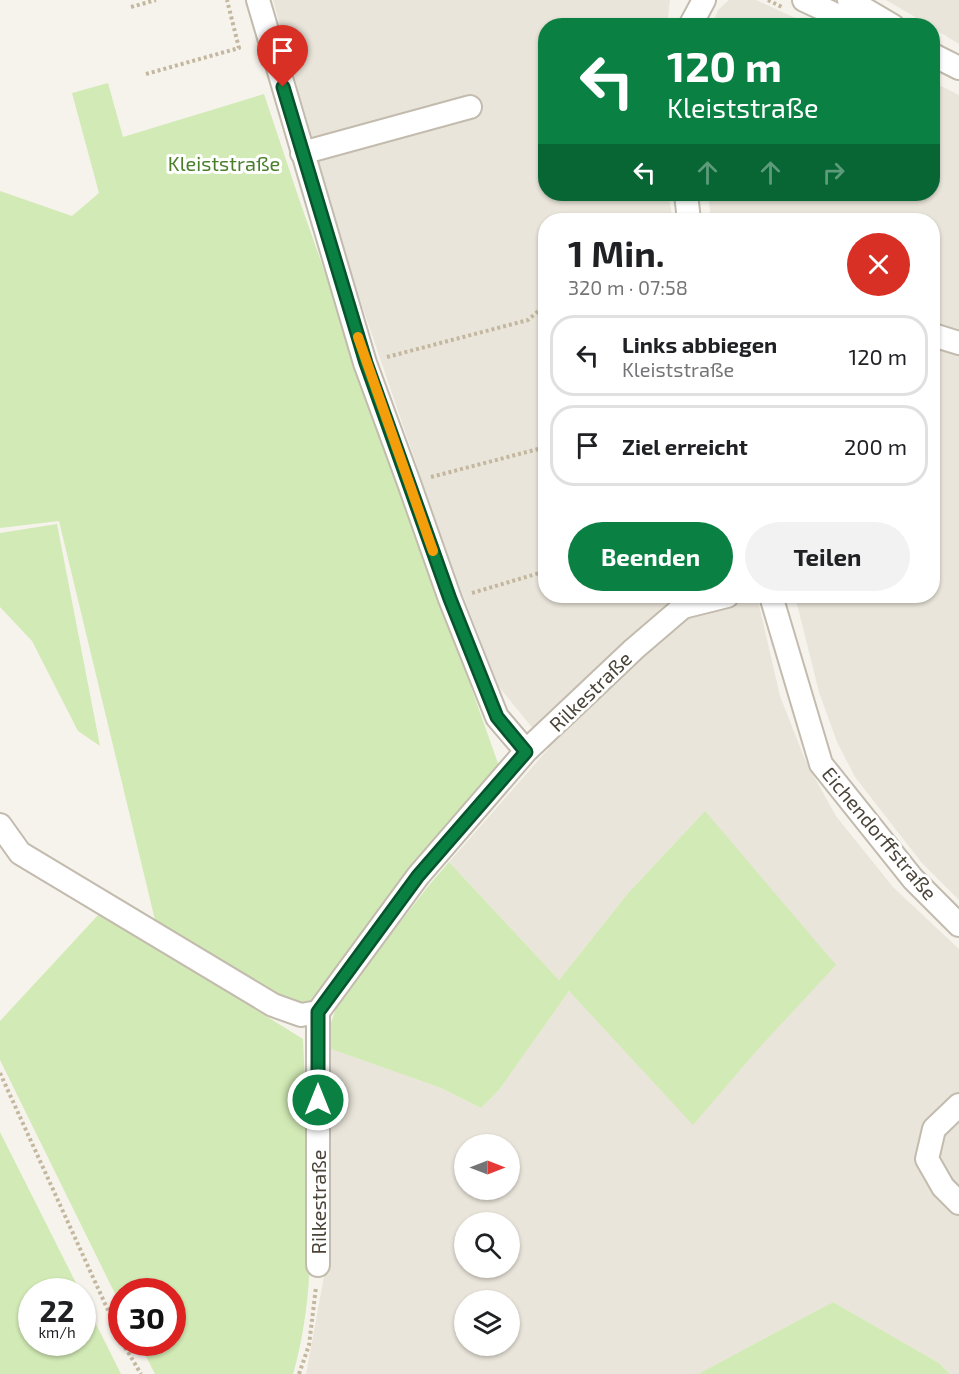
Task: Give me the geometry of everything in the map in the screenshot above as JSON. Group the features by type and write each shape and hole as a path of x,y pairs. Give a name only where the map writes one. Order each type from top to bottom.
{"street":[{"path":"258,0 366,363 450,599 497,717 526,752"},
{"path":"685,18 686,0"},
{"path":"694,18 704,0"},
{"path":"804,0 843,18"},
{"path":"849,0 879,18"},
{"path":"940,58 959,68"},
{"path":"302,153 470,107"},
{"path":"940,337 959,343"},
{"name":"Rilkestraße","path":"318,1265 318,1012 418,876 526,752 634,649 683,607 699,603"},
{"name":"Eichendorffstraße","path":"773,603 821,764 913,879 959,925"},
{"path":"0,825 10,854 273,1005 301,1015 318,1012"},
{"path":"959,1105 934,1129 927,1159 943,1187 959,1203"}],"path":[{"path":"131,7 156,0"},
{"path":"146,74 239,48 227,0"},
{"path":"366,363 528,320 538,311"},
{"path":"409,483 538,449"},
{"path":"450,599 538,573"},
{"path":"0,1073 108,1311"},
{"path":"299,1374 309,1345 318,1265"},
{"path":"130,1356 141,1374"}],"shaded area":[{"path":"273,0 670,0 668,18 538,18 538,201 669,201 672,213 538,213 538,603 759,603 780,696 806,762 836,816 893,887 959,949 959,1374 950,1374 939,1363 833,1302 698,1374 306,1374 327,1260 328,1048 441,1088 481,1108 499,1090 569,991 693,1124 759,1048 705,811 629,892 559,980 449,862 549,748 499,687 449,560 342,247"},
{"path":"729,0 756,0 796,18 715,18 718,10"},
{"path":"886,0 959,0 959,44 940,32 940,18 917,18"},
{"path":"940,86 959,95 959,900 921,862 855,777 837,742 819,692 797,603 940,603 940,213 710,213 709,201 940,201"}],"green space":[{"name":"Kleiststraße","path":"108,83 123,137 264,94 501,772 311,1004 289,1001 155,920 59,521 0,528 0,191 72,216 99,193 72,93"},
{"path":"57,524 100,746 78,731 32,641 0,607 0,533"},
{"path":"705,811 836,965 759,1048 693,1125 569,991 499,1090 481,1108 441,1088 328,1048 328,1031 339,1000 449,862 559,980 629,892"},
{"path":"100,913 303,1039 310,1165 310,1251 308,1294 293,1374 155,1374 146,1356 186,1356 186,1278 108,1280 0,1060 0,1021"},
{"path":"0,1132 73,1278 18,1278 18,1356 96,1356 96,1324 108,1348 108,1356 112,1356 121,1374 0,1374"},
{"path":"833,1302 939,1363 950,1374 698,1374"}],"slow traffic":[{"path":"358,337 433,551"}],"route":[{"path":"283,87 366,363 450,599 497,717 526,752 418,876 318,1012 318,1100"}]}
